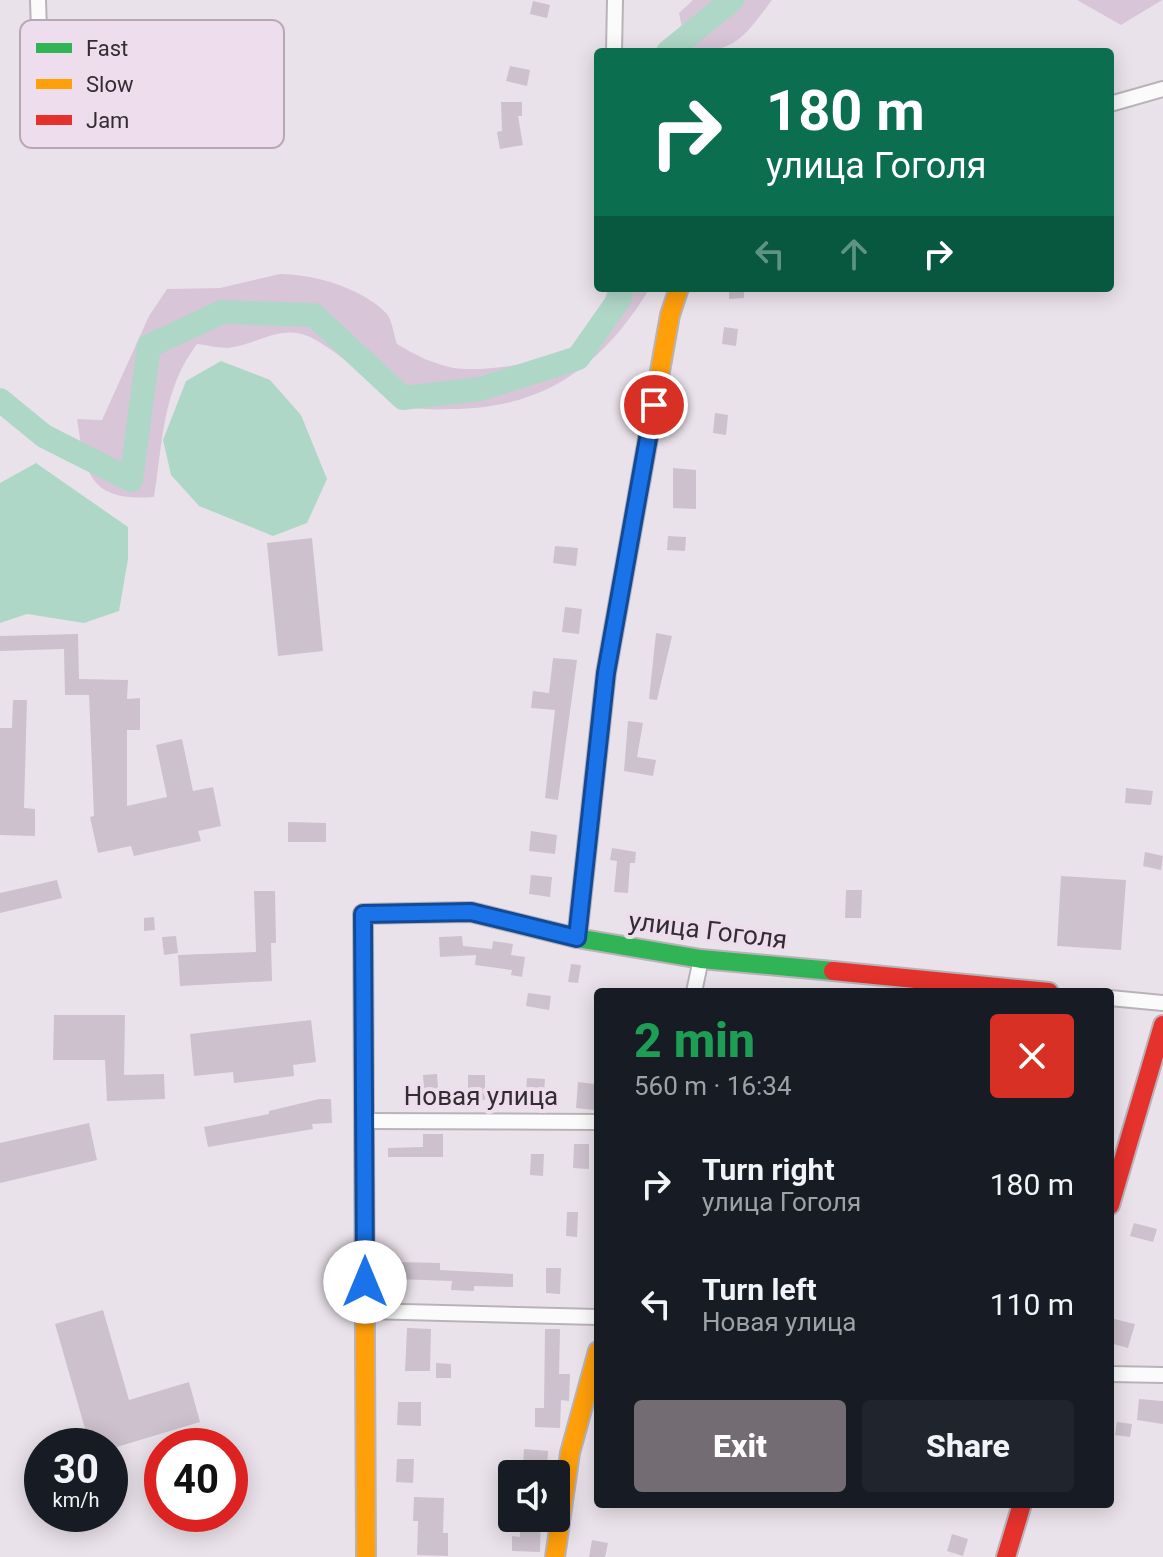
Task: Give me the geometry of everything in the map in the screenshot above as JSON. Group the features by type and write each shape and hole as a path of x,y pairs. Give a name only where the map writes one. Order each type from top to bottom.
{"street":[{"path":"38,0 39,20"},
{"path":"614,48 615,0"},
{"path":"1114,103 1163,89"},
{"path":"577,938 606,673 670,315 678,292"},
{"name":"улица Гоголя","path":"365,1121 363,914 471,912 577,938 701,959 1007,988"},
{"path":"695,988 701,959"},
{"path":"1114,998 1163,1003"},
{"path":"1114,1191 1163,1025"},
{"path":"365,1121 366,1557"},
{"name":"Новая улица","path":"365,1121 594,1122"},
{"path":"366,1311 594,1317"},
{"path":"555,1557 570,1453 594,1366"},
{"path":"1114,1374 1163,1375"},
{"path":"1006,1557 1021,1508"}],"shaded area":[{"path":"693,0 772,0 746,33 721,48 686,48 679,13"},
{"path":"1077,0 1162,0 1121,25"},
{"path":"280,274 337,284 365,297 387,314 397,344 431,362 465,369 525,363 563,352 578,341 592,324 607,292 647,292 612,340 568,377 516,401 486,407 418,408 394,401 332,351 299,333 279,334 228,348 197,344 185,362 170,398 154,497 116,495 103,489 88,469 77,419 102,420 149,316 167,289 220,288"},
{"path":"221,361 270,380 301,415 327,479 307,523 273,536 199,506 171,475 163,440 186,381"},
{"path":"36,463 128,527 128,559 119,611 84,623 27,614 0,623 0,483"}],"building":[{"path":"533,1 550,5 547,18 530,14"},
{"path":"510,66 530,70 527,86 506,81"},
{"path":"501,102 522,102 522,116 518,116 523,145 500,149 497,132 502,131"},
{"path":"729,292 744,292 744,298 729,299"},
{"path":"724,327 738,329 736,346 722,344"},
{"path":"715,413 728,415 726,435 713,433"},
{"path":"673,468 696,470 696,509 673,508"},
{"path":"668,536 686,537 685,551 667,550"},
{"path":"312,538 323,651 278,656 267,543"},
{"path":"555,546 578,548 576,566 553,563"},
{"path":"565,607 582,609 579,634 562,632"},
{"path":"656,633 672,636 657,700 649,699"},
{"path":"78,634 79,679 128,680 127,699 140,698 140,730 127,730 127,806 167,797 156,745 182,739 193,791 213,787 221,826 198,831 201,841 134,856 131,846 98,853 90,817 94,816 89,695 65,695 64,649 0,651 0,636"},
{"path":"553,658 577,660 558,800 545,798 555,710 531,708 533,691 549,693"},
{"path":"13,700 27,700 24,808 35,809 35,836 0,835 0,728 12,728"},
{"path":"628,721 643,723 637,757 656,760 653,776 624,771"},
{"path":"1126,788 1153,791 1151,805 1125,803"},
{"path":"288,822 326,823 326,842 288,842"},
{"path":"531,831 557,835 555,854 529,851"},
{"path":"612,848 636,852 635,863 630,863 628,893 614,892 617,861 610,860"},
{"path":"1145,852 1163,856 1161,870 1143,866"},
{"path":"531,875 552,877 550,897 529,894"},
{"path":"1061,876 1126,880 1121,950 1057,946"},
{"path":"57,880 62,898 0,913 0,893"},
{"path":"846,890 862,890 861,918 845,918"},
{"path":"254,891 275,891 276,943 271,943 272,981 180,986 178,955 256,952"},
{"path":"154,917 155,930 144,931 144,918"},
{"path":"176,936 178,953 164,955 162,937"},
{"path":"462,936 463,946 492,949 493,941 513,944 511,955 525,957 522,977 511,975 512,970 475,965 476,955 440,957 439,937"},
{"path":"571,964 581,965 578,983 568,982"},
{"path":"528,993 551,996 549,1010 526,1006"},
{"path":"54,1015 125,1015 124,1075 164,1074 165,1099 107,1101 105,1060 53,1060"},
{"path":"311,1020 316,1062 293,1065 294,1076 234,1083 233,1072 194,1076 190,1034"},
{"path":"437,1074 439,1101 425,1102 423,1075"},
{"path":"468,1075 485,1075 485,1100 468,1100"},
{"path":"527,1078 545,1079 543,1105 525,1104"},
{"path":"578,1082 594,1084 594,1110 576,1108"},
{"path":"331,1099 332,1123 312,1124 313,1129 208,1147 204,1127 269,1114 269,1111"},
{"path":"89,1123 97,1160 0,1183 0,1143"},
{"path":"423,1134 443,1134 443,1157 388,1157 388,1148 423,1147"},
{"path":"574,1144 589,1144 589,1169 573,1168"},
{"path":"531,1154 544,1154 543,1176 530,1175"},
{"path":"567,1212 578,1212 577,1237 566,1236"},
{"path":"1134,1223 1157,1229 1153,1242 1130,1236"},
{"path":"397,1262 440,1263 440,1270 513,1274 513,1287 474,1286 474,1291 451,1290 452,1281 396,1279"},
{"path":"546,1268 561,1268 560,1294 546,1293"},
{"path":"103,1310 129,1400 189,1382 200,1422 180,1428 144,1428 144,1439 128,1444 128,1428 85,1428 55,1324"},
{"path":"1114,1319 1135,1324 1128,1348 1114,1344"},
{"path":"407,1328 431,1329 430,1371 405,1371"},
{"path":"545,1329 560,1329 559,1374 570,1374 569,1401 561,1400 560,1428 535,1427 535,1408 544,1408"},
{"path":"436,1363 451,1364 451,1378 436,1378"},
{"path":"1139,1399 1163,1401 1163,1424 1137,1420"},
{"path":"398,1402 421,1402 421,1426 397,1425"},
{"path":"1117,1422 1132,1424 1130,1437 1115,1435"},
{"path":"524,1449 548,1451 547,1460 523,1460"},
{"path":"397,1459 414,1459 413,1483 396,1482"},
{"path":"414,1497 444,1498 443,1533 448,1533 448,1556 417,1555 418,1521 413,1521"},
{"path":"520,1532 541,1532 540,1552 512,1551 512,1536 520,1537"},
{"path":"952,1534 968,1539 963,1556 947,1551"},
{"path":"592,1540 608,1543 605,1557 589,1557"}],"waterway":[{"path":"673,48 732,0"},
{"path":"0,400 44,436 131,480 149,346 222,312 314,315 403,398 480,389 578,358 620,298 621,292"}],"traffic: fast":[{"path":"410,913 471,912 577,938 701,959 833,971"}],"traffic: slow":[{"path":"641,478 670,315 678,292"},
{"path":"366,1557 363,914 410,913"},
{"path":"555,1557 570,1453 594,1366"}],"traffic: jam":[{"path":"577,938 606,673 641,478"},
{"path":"833,971 1008,988"},
{"path":"1114,1191 1163,1025"},
{"path":"1006,1557 1021,1508"}],"route":[{"path":"365,1282 363,914 471,912 577,938 606,673 654,405"}]}
